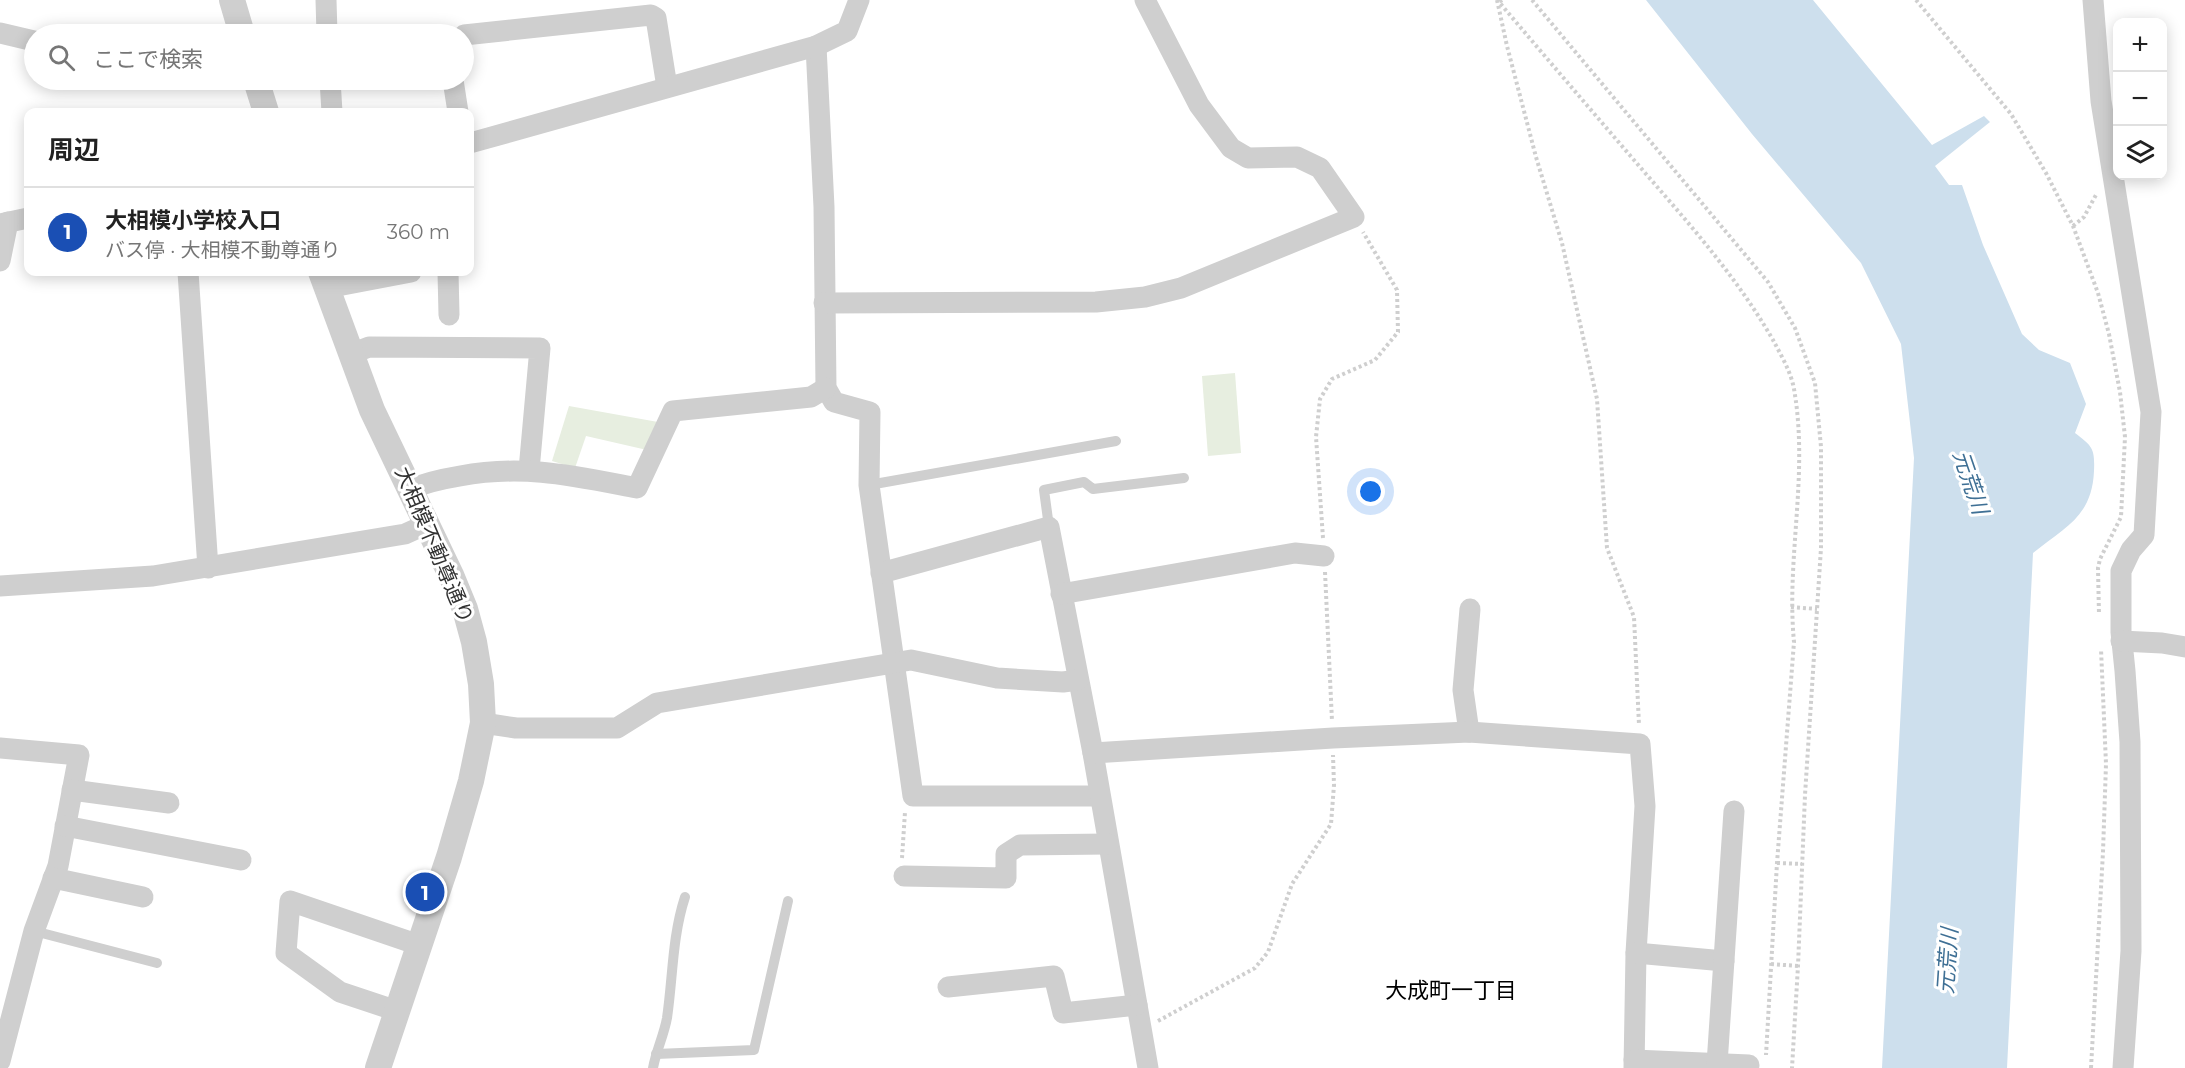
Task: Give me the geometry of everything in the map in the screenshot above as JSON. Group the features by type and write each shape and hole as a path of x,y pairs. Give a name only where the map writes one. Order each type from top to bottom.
{"street":[{"path":"232,0 240,24"},
{"path":"326,0 327,24"},
{"path":"474,142 816,46 847,31 859,0"},
{"path":"824,303 1096,302 1145,297 1181,288 1354,217 1320,168 1297,157 1248,158 1231,148 1199,105 1145,0"},
{"path":"2092,0 2101,101 2113,179"},
{"path":"474,34 651,15 656,18 667,87"},
{"path":"0,33 24,39"},
{"path":"816,46 824,207 826,388 834,402 870,412 869,485 896,662 913,796 1099,796"},
{"path":"259,90 265,108"},
{"path":"331,90 332,108"},
{"path":"455,90 457,108"},
{"path":"2113,180 2151,412 2144,535 2128,556 2121,571 2111,642 2130,742 2131,951 2123,1068"},
{"path":"0,261 12,221"},
{"path":"188,276 208,568"},
{"path":"324,280 368,276"},
{"path":"448,276 449,315"},
{"name":"大相模不動尊通り","path":"324,280 372,410 411,489 465,609 474,642 481,684 483,723 471,781 378,1068"},
{"path":"351,354 369,348 540,348 529,470"},
{"path":"411,489 428,482 487,471 529,470 555,472 637,488 673,411 811,397 826,388"},
{"path":"0,586 153,576 405,534 427,524"},
{"path":"881,573 1049,527 1093,753 1148,1068"},
{"path":"1061,594 1295,553 1324,556"},
{"path":"1469,732 1463,690 1470,609"},
{"path":"2111,642 2162,643 2185,647"},
{"path":"483,723 516,728 617,728 657,703 911,660 997,678 1063,682 1077,680"},
{"path":"1093,753 1469,732 1640,744 1645,806 1636,953 1634,1064 1717,1064 1757,1061"},
{"path":"0,748 79,755 53,878 34,931 0,1061"},
{"path":"72,790 169,803"},
{"path":"1717,1064 1734,811"},
{"path":"65,826 241,860"},
{"path":"904,876 1006,878 1006,854 1020,845 1108,844"},
{"path":"53,878 143,897"},
{"path":"397,1011 340,992 286,953 290,901 419,945"},
{"path":"1636,953 1724,961"},
{"path":"948,987 1054,976 1063,1013 1137,1005"}],"lane":[{"path":"869,485 1116,441"},
{"path":"1049,527 1044,490 1084,482 1094,489 1184,478"},
{"path":"653,1068 667,1020 672,959 680,914 686,897"},
{"path":"656,1054 754,1050 788,901"},
{"path":"34,931 157,963"}],"path":[{"path":"1532,0 1761,274 1796,328 1815,383 1820,436 1821,548 1804,795 1792,1068"},
{"path":"1916,0 2011,114 2046,173 2073,226 2098,293 2109,334 2120,392 2125,437 2121,517 2100,559 2098,568 2100,621"},
{"path":"1499,1 1707,245 1745,294 1783,358 1794,387 1800,440 1791,607 1794,642 1771,964 1757,1061"},
{"path":"1499,1 1510,57 1536,157 1562,243 1597,399 1607,548 1634,617 1640,744"},
{"path":"2073,226 2084,217 2102,183 2113,179"},
{"path":"1142,1030 1255,968 1268,952 1292,884 1331,824 1334,785 1333,738 1316,437 1320,399 1332,380 1375,360 1398,332 1397,290 1354,217"},
{"path":"1791,607 1817,609"},
{"path":"2091,1068 2103,852 2111,642"},
{"path":"904,876 902,869 905,806 913,796"},
{"path":"1777,863 1802,864"},
{"path":"1771,964 1798,966"}],"shaded area":[{"path":"1235,373 1241,453 1208,456 1202,376"},
{"path":"569,406 658,422 647,450 586,436 575,468 552,461"}],"water":[{"name":"元荒川","path":"1646,0 1813,0 1932,145 1984,116 1990,122 1935,166 1949,185 1962,185 1983,245 2022,334 2039,350 2070,363 2086,404 2075,433 2089,445 2094,457 2092,487 2088,500 2075,520 2033,553 2007,1068 1882,1068 1914,458 1901,344 1861,263 1752,134"}],"place":[{"name":"大相模小学校入口","path":"425,892"}],"district":[{"name":"大成町一丁目","path":"1451,990"}]}
